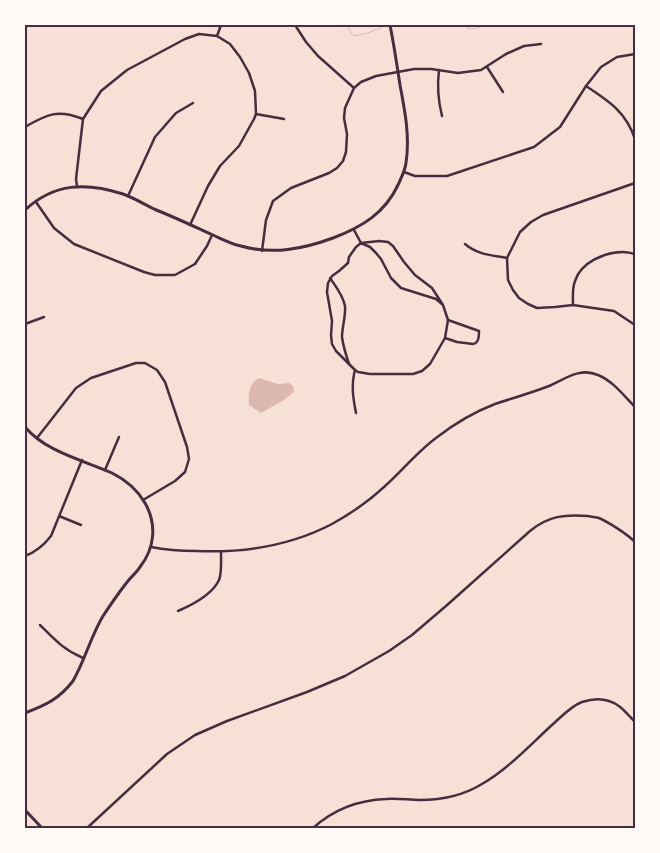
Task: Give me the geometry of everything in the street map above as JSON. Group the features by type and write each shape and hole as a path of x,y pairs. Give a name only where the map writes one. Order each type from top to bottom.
{"street":[{"path":"217,36 221,25"},
{"path":"295,25 318,56 354,88"},
{"path":"25,210 35,201 55,191 77,186 100,188 128,196 212,235 240,246 262,250 280,252 315,244 354,230 385,206 394,193 406,163 407,123 390,27"},
{"path":"77,186 76,179 83,119 101,91 127,70 185,38 198,34 217,36 230,44 249,73 255,91 256,114 239,146 220,166 208,186 190,225"},
{"path":"262,250 266,220 273,201 291,188 330,173 343,160 346,152 347,134 344,118 345,108 354,88 361,82 376,76 414,69 432,69 458,73 481,70 506,54 524,46 541,44"},
{"path":"404,172 416,176 448,176 534,147 560,127 586,86 601,67 617,57 635,54"},
{"path":"487,67 502,92"},
{"path":"439,70 437,79 438,98 442,116"},
{"path":"586,86 619,110 635,139"},
{"path":"128,196 154,137 176,113 193,103"},
{"path":"25,126 57,113 73,115 83,119"},
{"path":"256,114 284,119"},
{"path":"635,183 544,215 531,222 520,232 507,258 508,280 519,298 528,304 537,308 573,305 614,311 635,326"},
{"path":"35,201 54,228 74,244 155,275 175,275 195,264 212,235"},
{"path":"354,230 361,243 370,247 381,258 391,278 401,288 436,299 443,304"},
{"path":"379,240 388,242 393,246 415,275 432,288 443,304 448,320 445,338 430,364 422,371 413,374 370,374 355,370 336,351 332,344 332,321 327,292 330,278 348,263 353,252 361,243 379,240"},
{"path":"465,244 483,254 507,258"},
{"path":"573,305 575,281 584,267 598,258 610,254 625,252 635,254"},
{"path":"330,278 341,293 345,306 345,323 342,337 344,350 350,365"},
{"path":"25,324 44,317"},
{"path":"445,338 473,344 478,340 479,331 448,320"},
{"path":"37,438 76,388 90,378 136,363 145,363 157,370 165,382 187,446 189,459 184,472 175,480 143,500"},
{"path":"355,370 352,394 356,413"},
{"path":"151,547 171,551 221,552 253,550 302,537 356,510 431,442 463,420 485,409 549,386 567,376 582,372 598,375 611,383 635,407"},
{"path":"25,427 37,438 57,450 113,473 130,484 143,500 152,519 153,531 151,547 140,568 118,594 103,616 73,681 63,693 50,703 25,713"},
{"path":"105,470 119,437"},
{"path":"25,556 44,545 50,536 82,460"},
{"path":"87,828 167,754 194,735 345,676 412,635 530,531 543,522 573,514 598,518 628,535 635,542"},
{"path":"59,516 81,525"},
{"path":"178,612 192,606 212,589 219,580 221,552"},
{"path":"40,625 58,644 84,658"},
{"path":"313,828 332,814 361,802 387,799 436,799 476,788 499,773 560,718 582,702 601,699 613,702 635,722"},
{"path":"25,810 42,828"}],"shaded area":[{"path":"259,378 278,384 289,383 293,386 294,392 261,413 249,405 251,386"}],"waterway":[{"path":"348,25 351,33 355,36 387,25"},
{"path":"464,25 473,29 483,25"}]}
